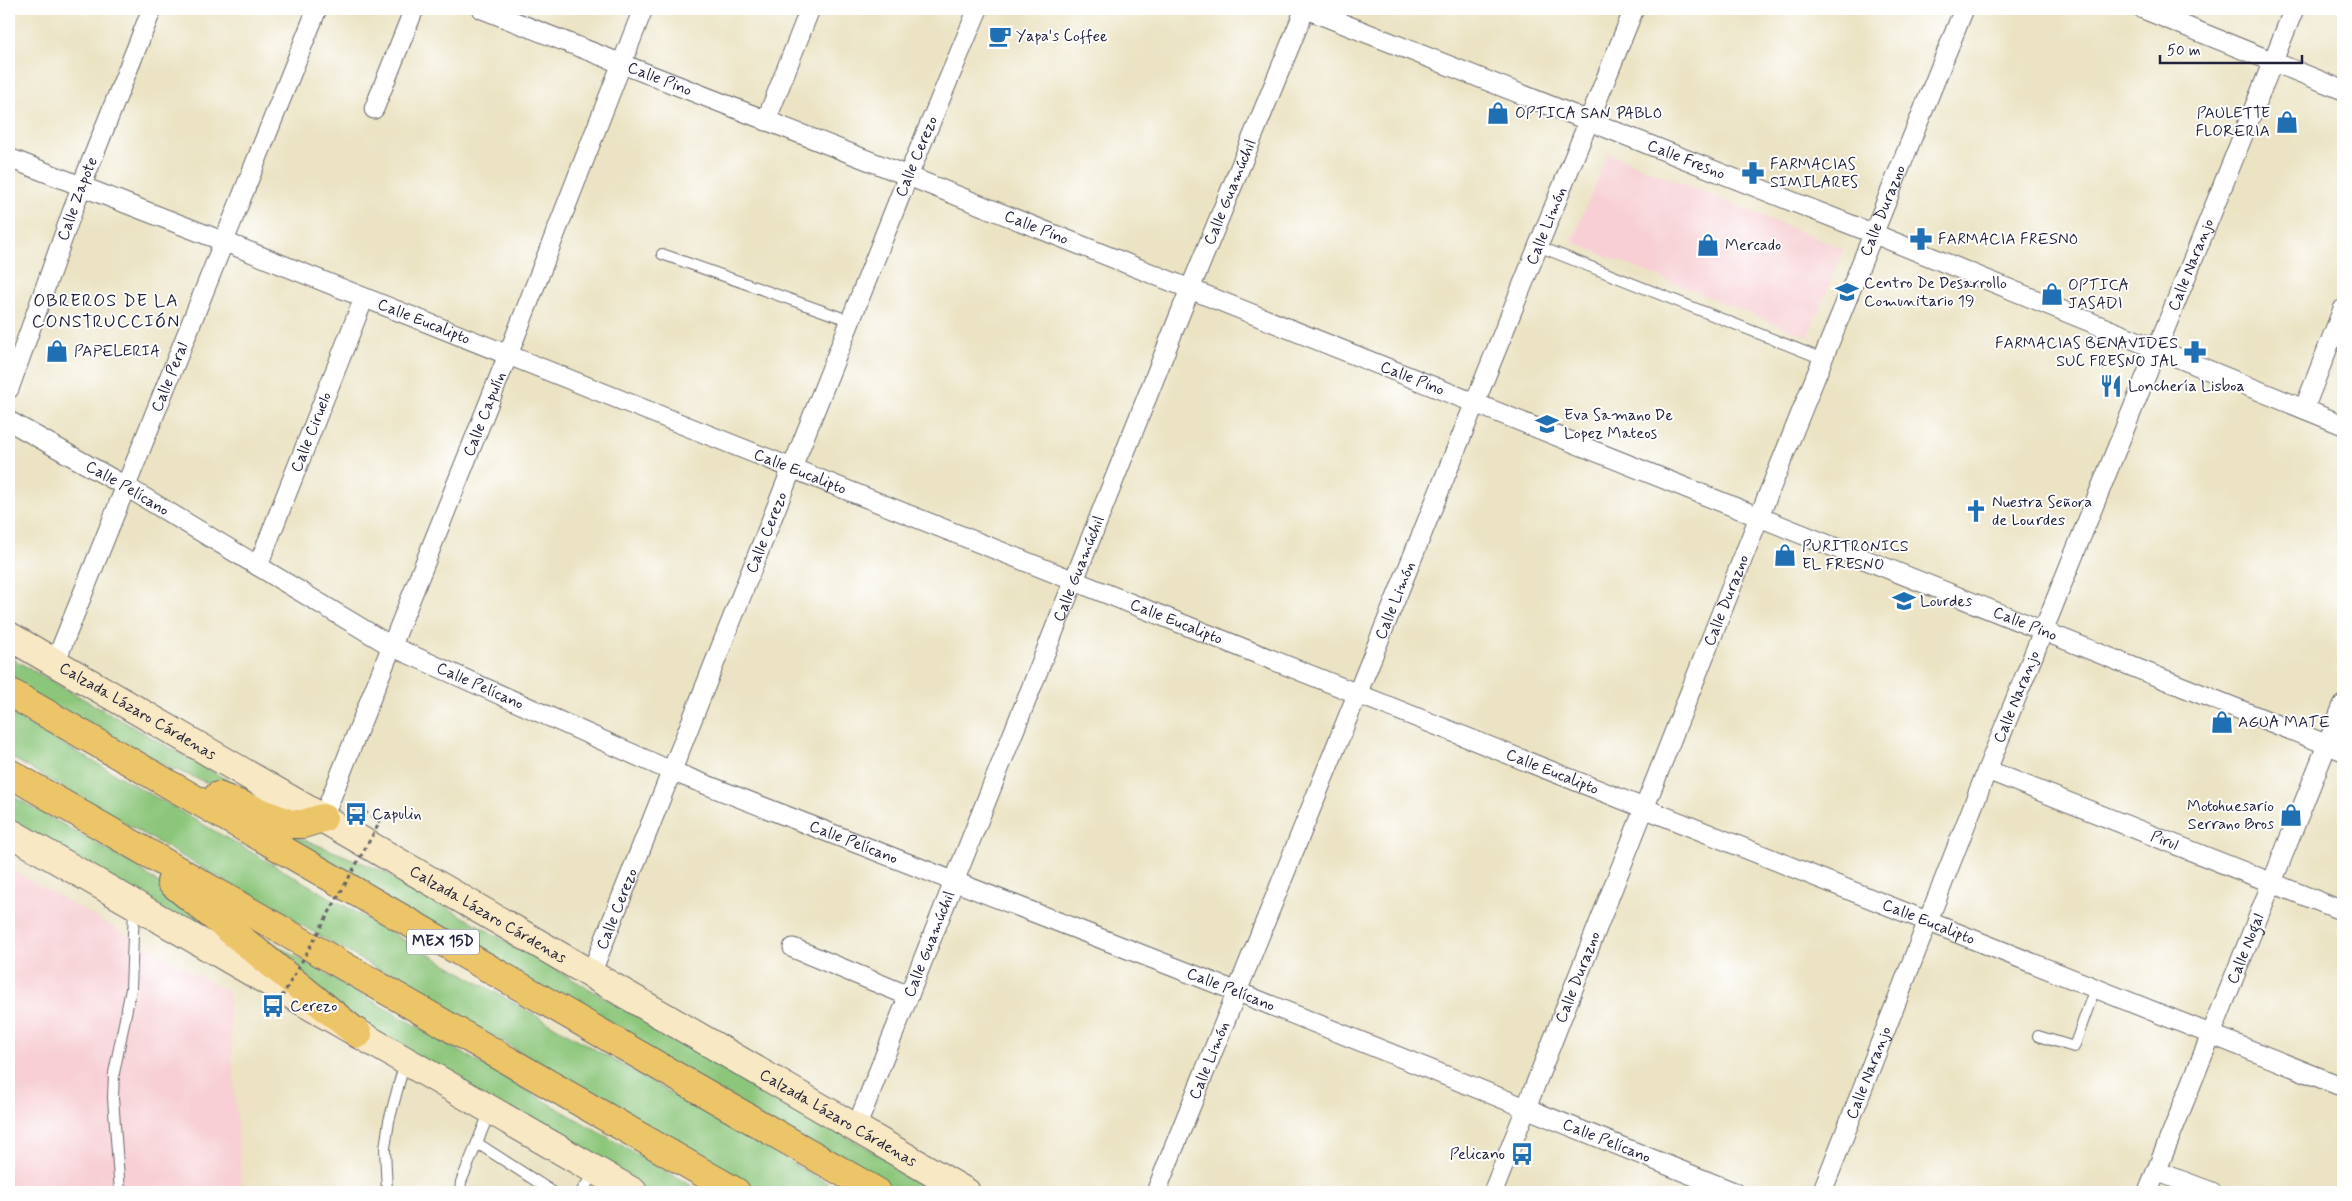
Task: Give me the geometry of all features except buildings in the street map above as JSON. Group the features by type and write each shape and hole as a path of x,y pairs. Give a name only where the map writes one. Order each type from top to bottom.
{"highway":[{"name":"MEX 15D","path":"9,692 877,1192"},
{"path":"128,760 291,824 303,824 323,818"},
{"path":"9,773 736,1192"},
{"path":"106,829 358,1034"}],"main road":[{"name":"Calzada Lázaro Cárdenas","path":"9,636 966,1192"},
{"path":"9,832 490,1110 588,1181 633,1192"}],"street":[{"name":"Calle Zapote","path":"9,390 81,187 152,9"},
{"name":"Calle Peral","path":"55,663 317,9"},
{"path":"374,109 414,9"},
{"name":"Calle Pino","path":"482,9 908,176 2335,748"},
{"name":"Calle Capulín","path":"323,818 508,355 643,9"},
{"path":"766,121 810,9"},
{"name":"Calle Cerezo","path":"590,974 793,469 908,176 978,9"},
{"name":"Calle Fresno","path":"1306,9 1872,233 2343,425"},
{"name":"Calle Guamúchil","path":"856,1128 1190,289 1306,9"},
{"name":"Calle Limón","path":"1156,1192 1634,9"},
{"name":"Calle Durazno","path":"1493,1192 1872,233 1964,9"},
{"path":"2144,9 2343,90"},
{"name":"Calle Naranjo","path":"1822,1192 2042,631 2294,9"},
{"name":"Calle Eucalipto","path":"9,158 225,242 2343,1087"},
{"name":"Calle Ciruelo","path":"258,566 364,298"},
{"path":"2304,409 2343,309"},
{"name":"Calle Pelícano","path":"9,421 125,486 391,646 671,771 1238,992 1525,1110 1734,1192"},
{"name":"Calle Nogal","path":"2148,1192 2273,883 2335,748 2343,705"},
{"name":"Pirul","path":"1987,770 2343,911"},
{"path":"793,948 909,996"},
{"path":"2156,1171 2212,1192"}],"lane":[{"path":"1538,246 1823,359"},
{"path":"662,254 851,321"},
{"path":"120,1192 113,1098 114,1073 131,989 134,904"},
{"path":"2038,1036 2074,1047 2095,988"},
{"path":"387,1192 385,1148 389,1121 405,1060"},
{"path":"460,1192 461,1182 490,1110"},
{"path":"477,1143 553,1192"}],"path":[{"path":"274,1011 380,822 356,806"}],"shaded area":[{"name":"Mercado","path":"1608,153 1844,249 1808,337 1572,242"},
{"path":"9,868 228,992 242,1192 9,1192"}],"green space":[{"path":"9,657 294,818 132,752 9,680"},
{"path":"9,713 843,1192 763,1192 9,756"},
{"path":"9,794 138,867 261,967 9,822"},
{"path":"223,807 385,872 944,1192 889,1192"},
{"path":"238,923 702,1192 649,1192 360,1026"}],"place":[{"name":"Yapa's Coffee","path":"1000,36"},
{"name":"OPTICA SAN PABLO","path":"1498,113"},
{"name":"PAULETTE FLORERIA","path":"2287,122"},
{"name":"FARMACIAS SIMILARES","path":"1753,173"},
{"name":"FARMACIA FRESNO","path":"1921,239"},
{"name":"Mercado","path":"1708,245"},
{"name":"Centro De Desarrollo Comunitario 19","path":"1847,292"},
{"name":"OPTICA JASADI","path":"2052,294"},
{"name":"PAPELERIA","path":"57,351"},
{"name":"FARMACIAS BENAVIDES SUC FRESNO JAL","path":"2195,352"},
{"name":"Lonchería Lisboa","path":"2111,386"},
{"name":"Eva Samano De Lopez Mateos","path":"1547,424"},
{"name":"Nuestra Señora de Lourdes","path":"1976,511"},
{"name":"PURITRONICS EL FRESNO","path":"1785,555"},
{"name":"Lourdes","path":"1904,601"},
{"name":"AGUA MATE","path":"2222,722"},
{"name":"Capulin","path":"356,814"},
{"name":"Motohuesario Serrano Bros","path":"2291,815"},
{"name":"Cerezo","path":"273,1006"},
{"name":"Pelicano","path":"1522,1154"}],"district":[{"name":"OBREROS DE LA CONSTRUCCIÓN","path":"106,311"}]}
